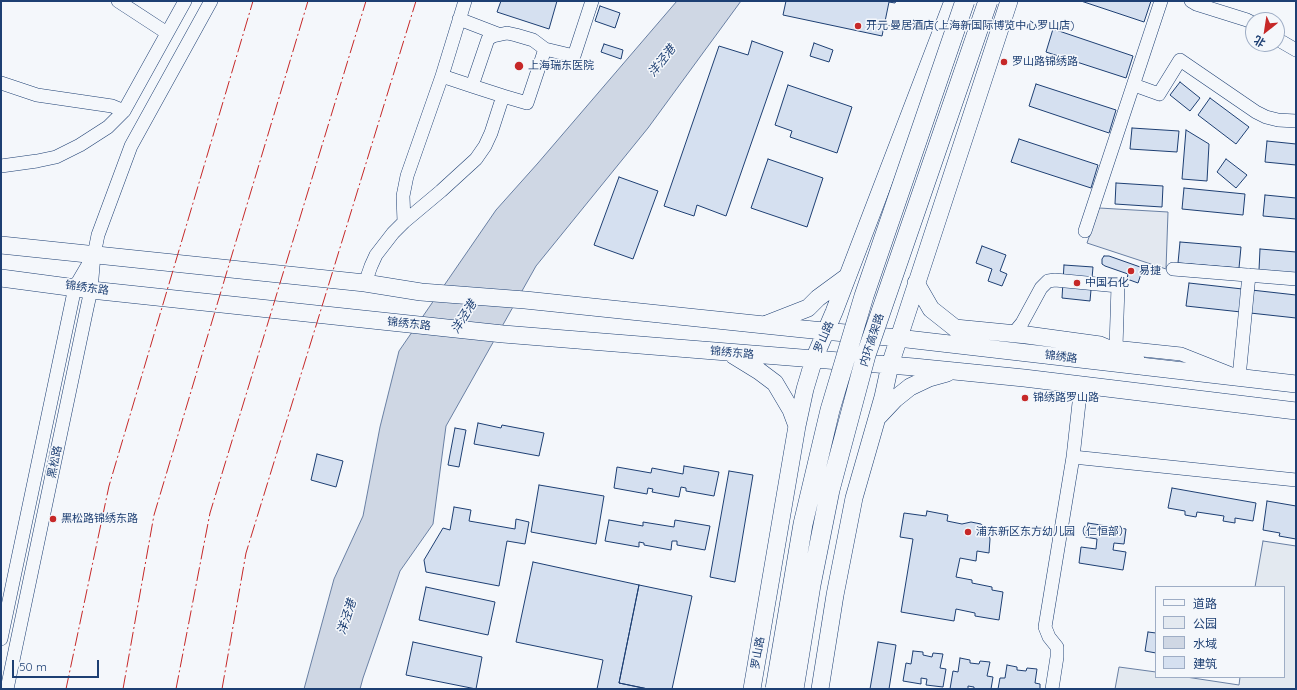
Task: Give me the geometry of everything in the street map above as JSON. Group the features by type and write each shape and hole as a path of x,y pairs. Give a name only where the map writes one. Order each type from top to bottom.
{"highway":[{"name":"内环高架路","path":"775,689 803,524 830,410 864,296 965,1"},
{"name":"内环高架路","path":"794,689 810,585 830,490 866,355 988,1"}],"main road":[{"name":"罗山路","path":"752,689 797,426 805,389 814,359 848,276 953,1"},
{"path":"820,689 835,595 854,498 878,417 890,365 1009,1"},
{"path":"1,245 366,283 421,292 525,300 826,331"},
{"path":"763,325 808,308 818,298 848,276"},
{"name":"锦绣东路","path":"1,278 503,334 890,365"},
{"path":"916,283 931,309 955,328 1108,346 1156,368"},
{"name":"锦绣路","path":"826,331 1296,384"},
{"path":"729,352 775,383 791,410 797,426"},
{"path":"890,365 1081,385 1296,411"},
{"path":"878,417 895,399 910,387 929,378 953,371"}],"street":[{"path":"118,1 168,33"},
{"path":"1,166 56,157 108,127 124,111 185,1"},
{"path":"1,640 83,288 94,255 98,235 131,146 211,1"},
{"path":"404,222 403,196 407,176 442,76 465,1"},
{"path":"459,19 491,34 516,35 533,40 545,48 574,56 592,1"},
{"path":"1085,231 1162,1"},
{"path":"1191,1 1196,4 1245,19"},
{"path":"472,86 491,34"},
{"path":"1285,44 1296,50"},
{"path":"442,76 526,103 545,48"},
{"path":"1134,86 1159,94 1180,60 1256,112 1266,117 1278,120 1296,121"},
{"path":"1,83 37,96 112,106 124,111"},
{"path":"366,283 376,255 404,222 476,159 485,146 491,132 503,96"},
{"path":"1173,269 1296,280"},
{"path":"1013,334 1022,322 1041,288 1048,281 1056,280 1118,286 1108,346 1181,354 1239,377 1249,275"},
{"name":"黑松路","path":"7,689 83,288"},
{"path":"1052,689 1057,658 1057,647 1049,637 1045,627 1073,457 1081,385"},
{"path":"1073,457 1296,480"}],"green space":[{"path":"1263,541 1296,546 1296,689 1115,689 1119,667 1155,672 1155,678 1193,678 1239,685 1240,678 1285,678 1285,586 1255,586"}],"shaded area":[{"path":"1099,208 1168,212 1166,269 1087,243"}],"water":[{"name":"洋泾港","path":"677,1 741,1 648,128 536,266 446,426 433,524 400,571 360,689 304,689 334,579 363,516 380,427 399,351 496,210"}],"building":[{"path":"501,1 557,1 549,29 497,12"},
{"name":"开元·曼居酒店(上海新国际博览中心罗山店)","path":"786,1 896,1 895,3 889,2 882,36 783,15"},
{"path":"1081,1 1151,1 1144,22"},
{"path":"600,6 620,13 615,28 595,21"},
{"path":"1053,29 1133,56 1126,78 1046,52"},
{"path":"752,41 783,52 726,216 697,205 694,216 664,206 719,46 748,55"},
{"path":"814,43 833,50 829,62 810,56"},
{"path":"604,44 623,50 621,59 601,52"},
{"path":"1180,82 1200,98 1190,111 1170,95"},
{"path":"1036,84 1116,110 1109,133 1029,106"},
{"path":"788,85 852,107 837,153 790,137 792,131 775,125"},
{"path":"1210,98 1249,127 1236,144 1198,115"},
{"path":"1132,128 1179,131 1177,152 1130,149"},
{"path":"1186,130 1209,144 1207,181 1182,179"},
{"path":"1019,139 1098,165 1091,188 1011,162"},
{"path":"1267,141 1296,144 1296,165 1265,162"},
{"path":"768,159 823,178 807,227 751,208"},
{"path":"1226,159 1247,175 1236,188 1217,172"},
{"path":"619,177 658,191 633,259 594,245"},
{"path":"1116,183 1163,186 1162,207 1115,204"},
{"path":"1184,188 1245,194 1243,215 1182,209"},
{"path":"1265,195 1296,198 1296,219 1263,216"},
{"path":"1180,242 1241,247 1239,268 1178,263"},
{"path":"982,246 1006,255 1000,271 1007,274 1002,286 988,281 992,269 976,263"},
{"path":"1260,249 1296,252 1296,274 1259,270"},
{"name":"易捷","path":"1104,256 1109,256 1143,268 1138,283 1127,279 1128,274 1102,264 1102,259"},
{"name":"中国石化","path":"1064,265 1093,267 1090,301 1062,298"},
{"path":"1189,283 1296,295 1296,318 1186,306"},
{"path":"478,423 501,428 502,425 544,433 539,456 474,444"},
{"path":"455,428 466,430 459,467 448,465"},
{"path":"317,454 343,461 336,487 311,480"},
{"path":"684,466 719,472 714,496 686,491 686,488 681,487 679,497 652,492 653,489 648,488 647,494 614,488 617,467 651,473 652,468 683,474"},
{"path":"729,471 753,475 735,582 710,577"},
{"path":"539,485 604,496 596,544 531,532"},
{"path":"1172,488 1256,503 1253,521 1235,518 1235,523 1223,521 1224,516 1197,512 1196,517 1185,515 1185,511 1168,508"},
{"path":"1267,501 1296,506 1296,539 1279,536 1280,533 1263,530"},
{"path":"454,507 471,510 469,521 515,529 516,519 529,522 525,544 507,541 499,586 426,572 424,560 443,528 450,530"},
{"path":"927,511 948,515 947,521 962,524 971,522 981,524 988,530 990,539 989,553 977,551 976,561 960,558 956,577 972,580 972,583 992,587 992,590 1003,592 999,620 975,616 975,613 956,609 954,621 901,612 913,539 900,537 904,513 926,516"},
{"path":"609,520 643,526 643,522 674,527 675,520 710,526 705,550 677,545 677,541 672,541 671,550 644,545 644,543 639,542 639,547 605,541"},
{"path":"1088,523 1126,529 1124,544 1114,543 1113,550 1126,552 1123,570 1079,563 1081,547 1096,549 1097,539 1085,537"},
{"path":"533,562 639,585 619,683 648,689 597,689 603,660 516,642"},
{"path":"639,585 692,596 672,689 648,689 619,683"},
{"path":"426,587 495,602 488,635 419,620"},
{"path":"1148,632 1155,633 1155,653 1145,651"},
{"path":"413,642 482,657 476,689 406,675"},
{"path":"878,642 896,645 889,689 870,689"},
{"path":"913,651 923,652 923,655 932,657 933,653 943,654 940,668 946,669 943,687 926,685 927,679 921,678 921,684 903,681 906,663 911,664"},
{"path":"960,658 970,660 970,663 979,664 980,661 990,662 987,676 993,677 991,689 974,689 974,687 968,686 968,689 950,689 953,671 958,672"},
{"path":"1007,665 1017,667 1017,670 1026,671 1027,668 1037,669 1035,683 1040,684 1040,689 998,689 1000,678 1005,678"}],"power":[{"path":"66,689 109,486 253,1"},
{"path":"123,689 154,515 308,1"},
{"path":"176,689 210,513 366,1"},
{"path":"222,689 246,553 416,1"}],"place":[{"name":"开元·曼居酒店(上海新国际博览中心罗山店)","path":"858,26"},
{"name":"罗山路锦绣路","path":"1004,62"},
{"name":"上海瑞东医院","path":"519,66"},
{"name":"易捷","path":"1131,271"},
{"name":"中国石化","path":"1077,283"},
{"name":"锦绣路罗山路","path":"1025,398"},
{"name":"黑松路锦绣东路","path":"53,519"},
{"name":"浦东新区东方幼儿园（仁恒部）","path":"968,532"}]}
